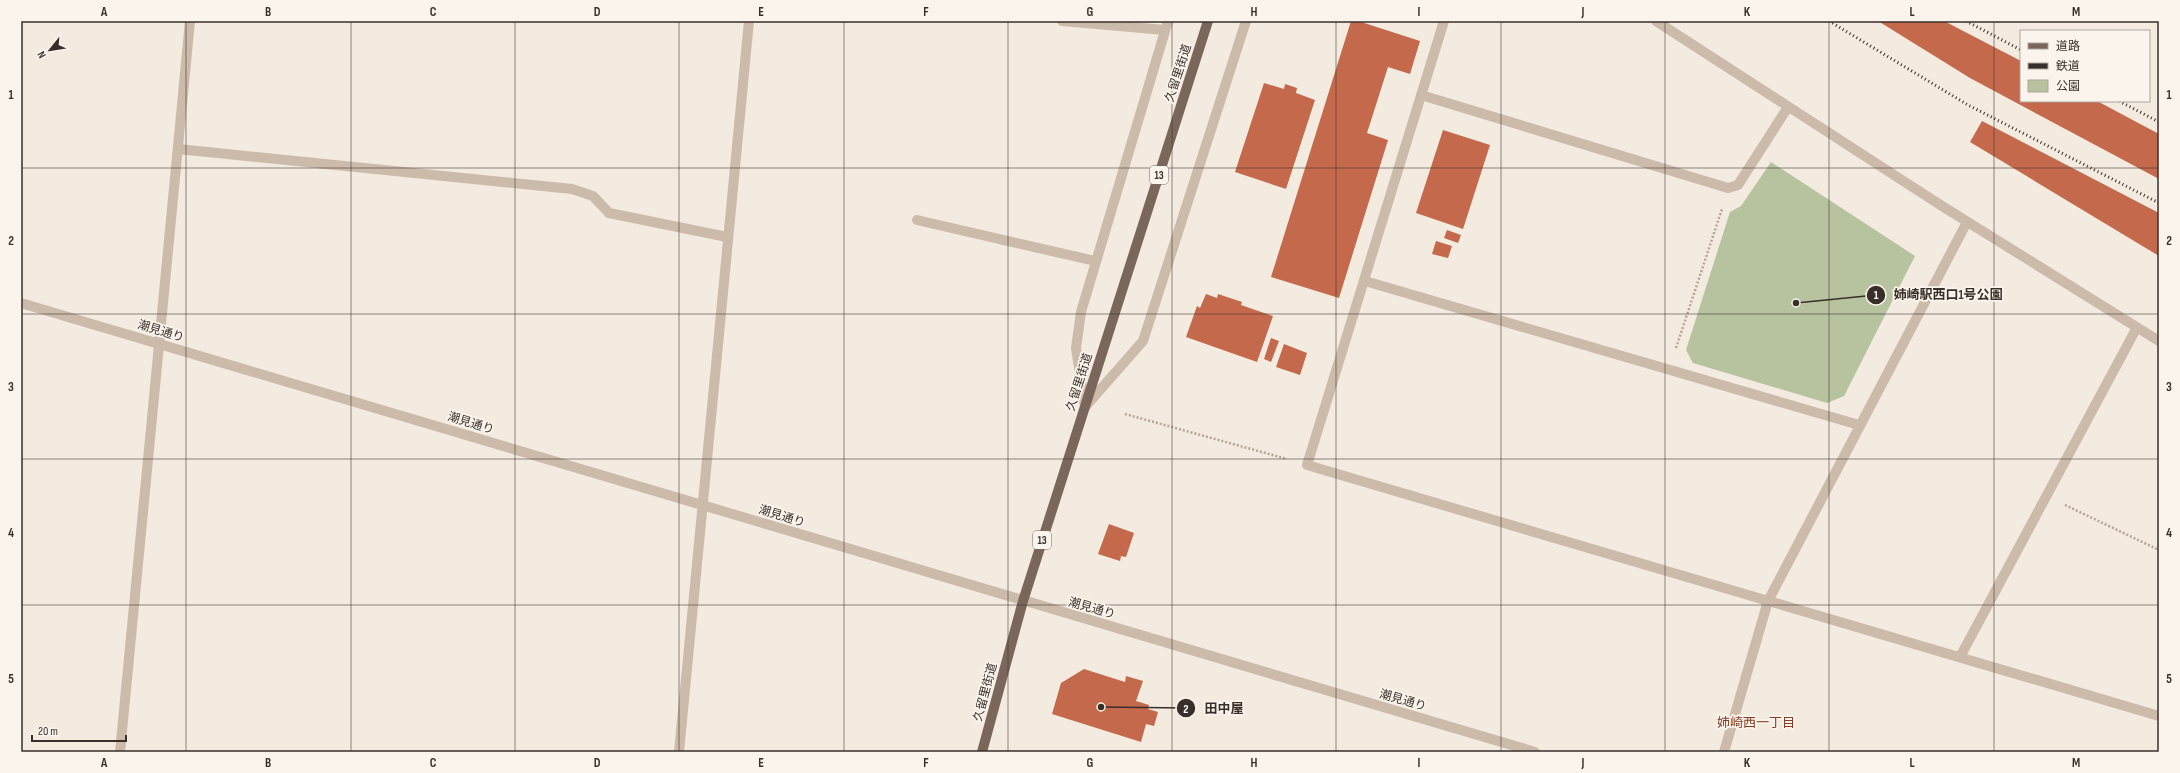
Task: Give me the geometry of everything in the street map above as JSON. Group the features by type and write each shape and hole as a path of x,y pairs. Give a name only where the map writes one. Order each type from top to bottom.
{"main road":[{"name":"久留里街道","path":"982,752 1023,601 1208,21"}],"street":[{"path":"120,752 190,21"},
{"path":"679,752 704,506 727,237 750,21"},
{"path":"1062,21 1166,25 1081,312 1076,348 1085,407"},
{"path":"1085,407 1143,341 1246,21"},
{"path":"1444,21 1365,282 1307,465 2159,716"},
{"path":"1656,21 1967,222 2159,341"},
{"path":"1421,95 1728,188 1738,185 1788,107"},
{"path":"178,149 572,189 593,196 609,213 727,237"},
{"path":"917,220 1095,261"},
{"path":"1724,752 1768,601 1859,425 1967,222"},
{"path":"1365,282 1859,425"},
{"name":"潮見通り","path":"21,303 1535,752"},
{"path":"1960,657 2136,328"}],"path":[{"path":"1669,370 1728,188"},
{"path":"1125,414 1307,465"},
{"path":"2047,496 2159,550"}],"green space":[{"path":"1771,162 1915,256 1844,396 1827,403 1693,363 1686,350 1730,212 1741,206"}],"building":[{"path":"1351,21 1358,21 1420,41 1410,74 1388,67 1367,133 1388,140 1339,298 1271,277"},
{"path":"1878,21 1944,21 2020,60 2020,102 2099,102 2159,134 2159,179 1970,78"},
{"path":"1264,83 1284,89 1285,84 1297,88 1296,93 1315,100 1286,189 1235,172"},
{"path":"1982,121 2159,213 2159,256 1970,142"},
{"path":"1443,130 1490,145 1463,229 1416,213"},
{"path":"1447,230 1461,235 1458,243 1444,238"},
{"path":"1436,241 1452,246 1448,258 1432,254"},
{"path":"1206,294 1217,298 1218,294 1242,302 1241,305 1273,316 1257,362 1186,337 1197,306 1200,308"},
{"path":"1271,338 1279,341 1271,362 1264,359"},
{"path":"1284,344 1307,353 1300,375 1276,367"},
{"path":"1109,524 1134,533 1126,557 1121,556 1120,561 1098,554"},
{"path":"1084,669 1125,682 1126,676 1143,681 1136,701 1149,705 1148,709 1158,712 1154,726 1146,724 1141,742 1052,714 1061,683"}],"railway":[{"path":"1829,21 1968,105 2159,203"},
{"path":"1966,21 2020,49"},
{"path":"2121,102 2159,122"}],"place":[{"name":"姉崎駅西口1号公園","path":"1796,303"},
{"name":"田中屋","path":"1101,707"}],"district":[{"name":"姉崎西一丁目","path":"1756,722"}]}
